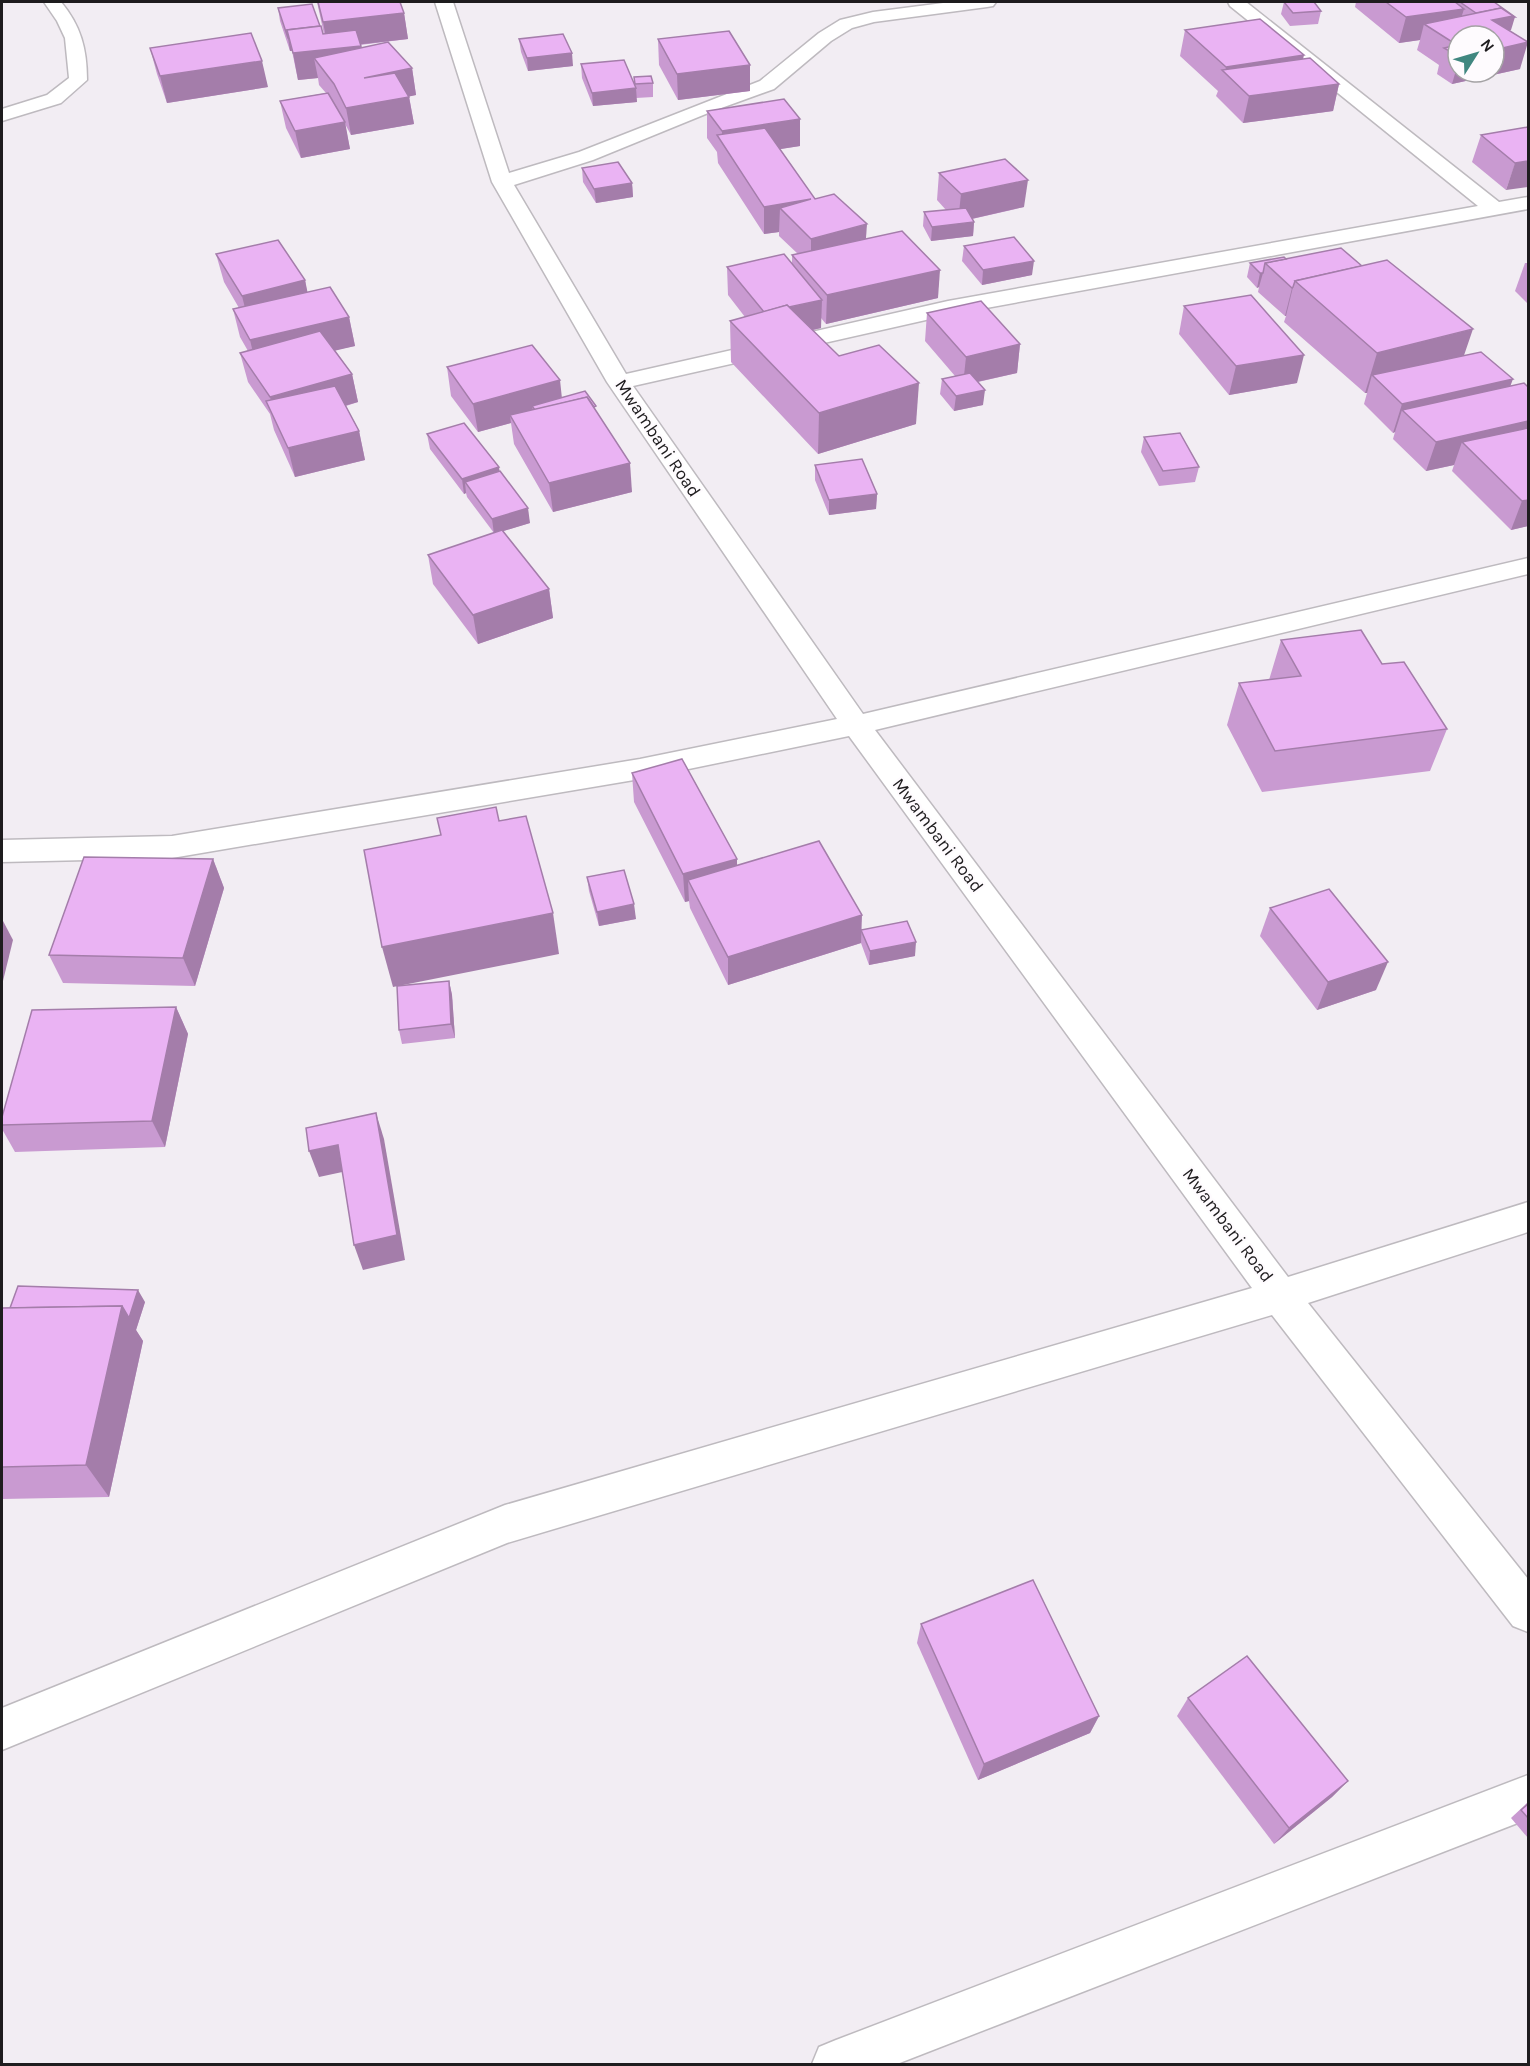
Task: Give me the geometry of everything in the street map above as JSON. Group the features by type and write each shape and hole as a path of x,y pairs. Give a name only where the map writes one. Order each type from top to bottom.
{"street":[{"path":"2,115 54,99 78,80 78,48 66,19 52,2"},
{"name":"Mwambani Road","path":"444,2 502,182 620,382 856,725 1280,1296 1528,1611"},
{"path":"502,182 586,156 767,85 846,24 873,17 987,2"},
{"path":"1236,2 1495,209"},
{"path":"620,382 948,308 1528,203"},
{"path":"2,851 172,847 640,770 856,725 1528,566"},
{"path":"2,1729 505,1524 1280,1296 1528,1217"},
{"path":"837,2064 1528,1797"}],"building":[{"path":"318,2 400,2 404,13 323,22"},
{"path":"1284,2 1314,2 1321,11 1293,13"},
{"path":"1386,2 1455,2 1464,9 1406,17"},
{"path":"1460,2 1494,2 1515,17 1501,8 1476,13"},
{"path":"312,4 320,26 287,30 288,38 278,8"},
{"path":"1501,8 1513,16 1492,20 1499,24 1446,24 1446,38 1424,24"},
{"path":"1260,19 1304,55 1226,67 1185,30"},
{"path":"321,26 323,34 356,30 361,46 293,53 287,30"},
{"path":"1506,29 1528,42 1506,47"},
{"path":"729,31 750,65 677,74 658,39"},
{"path":"251,33 262,61 160,76 150,48"},
{"path":"563,34 572,53 527,58 519,39"},
{"path":"388,42 412,68 364,78 395,73 409,97 346,108 334,84 314,58"},
{"path":"1310,58 1339,84 1249,96 1222,70"},
{"path":"624,60 636,88 592,93 581,64"},
{"path":"651,76 653,83 635,84 634,77"},
{"path":"328,93 345,122 295,131 280,101"},
{"path":"784,99 800,119 722,131 707,111"},
{"path":"1528,127 1528,161 1515,163 1481,135"},
{"path":"765,128 815,199 834,194 867,224 811,239 780,208 811,199 764,207 717,135"},
{"path":"1005,159 1028,180 961,194 939,173"},
{"path":"618,162 632,183 594,189 582,168"},
{"path":"966,208 974,222 932,227 924,212"},
{"path":"902,231 940,270 827,295 792,255"},
{"path":"1014,237 1034,261 983,270 964,246"},
{"path":"278,240 305,280 242,296 216,254"},
{"path":"1341,248 1362,266 1295,281 1292,288 1265,263"},
{"path":"784,254 822,300 789,307 787,305 764,312 727,267"},
{"path":"1284,257 1286,259 1265,263 1263,273 1260,273 1250,263"},
{"path":"1387,260 1473,329 1377,353 1295,281"},
{"path":"330,287 349,317 250,340 233,309"},
{"path":"1251,295 1304,355 1236,366 1184,306"},
{"path":"981,301 1020,344 966,357 927,313"},
{"path":"787,305 839,356 879,345 919,383 819,413 730,321"},
{"path":"320,331 352,374 270,397 240,353"},
{"path":"532,345 560,380 473,404 447,367"},
{"path":"1481,352 1513,379 1402,404 1372,375"},
{"path":"970,373 985,390 956,396 942,379"},
{"path":"1524,383 1528,387 1528,421 1436,442 1402,410"},
{"path":"335,386 359,431 288,448 266,401"},
{"path":"585,391 596,406 594,407 587,397 535,410 532,406"},
{"path":"587,397 630,463 549,483 510,415"},
{"path":"464,423 499,467 462,479 427,434"},
{"path":"1528,428 1528,500 1522,501 1462,442"},
{"path":"1180,433 1199,467 1163,471 1144,437"},
{"path":"862,459 877,494 829,500 815,465"},
{"path":"500,471 528,508 492,519 465,482"},
{"path":"502,530 549,589 473,615 428,555"},
{"path":"1361,630 1382,664 1404,662 1447,729 1275,751 1239,683 1301,676 1281,640"},
{"path":"682,759 737,859 683,874 632,773"},
{"path":"496,807 499,821 526,816 553,913 382,947 364,850 441,835 437,818"},
{"path":"819,841 862,915 728,957 688,880"},
{"path":"84,857 213,859 183,958 49,955"},
{"path":"624,870 634,904 597,912 587,877"},
{"path":"1329,889 1388,962 1328,982 1270,908"},
{"path":"907,921 916,942 870,951 861,930"},
{"path":"449,981 451,1024 399,1030 397,986"},
{"path":"176,1007 152,1121 2,1125 2,1117 32,1010"},
{"path":"376,1113 397,1235 354,1245 338,1145 309,1151 306,1128"},
{"path":"18,1286 138,1290 129,1318 122,1306 10,1308"},
{"path":"122,1306 86,1465 2,1467 2,1308"},
{"path":"1033,1580 1099,1716 984,1764 921,1624"},
{"path":"1247,1656 1348,1781 1289,1828 1188,1698"},
{"path":"1528,1804 1528,1818 1521,1810"}]}
